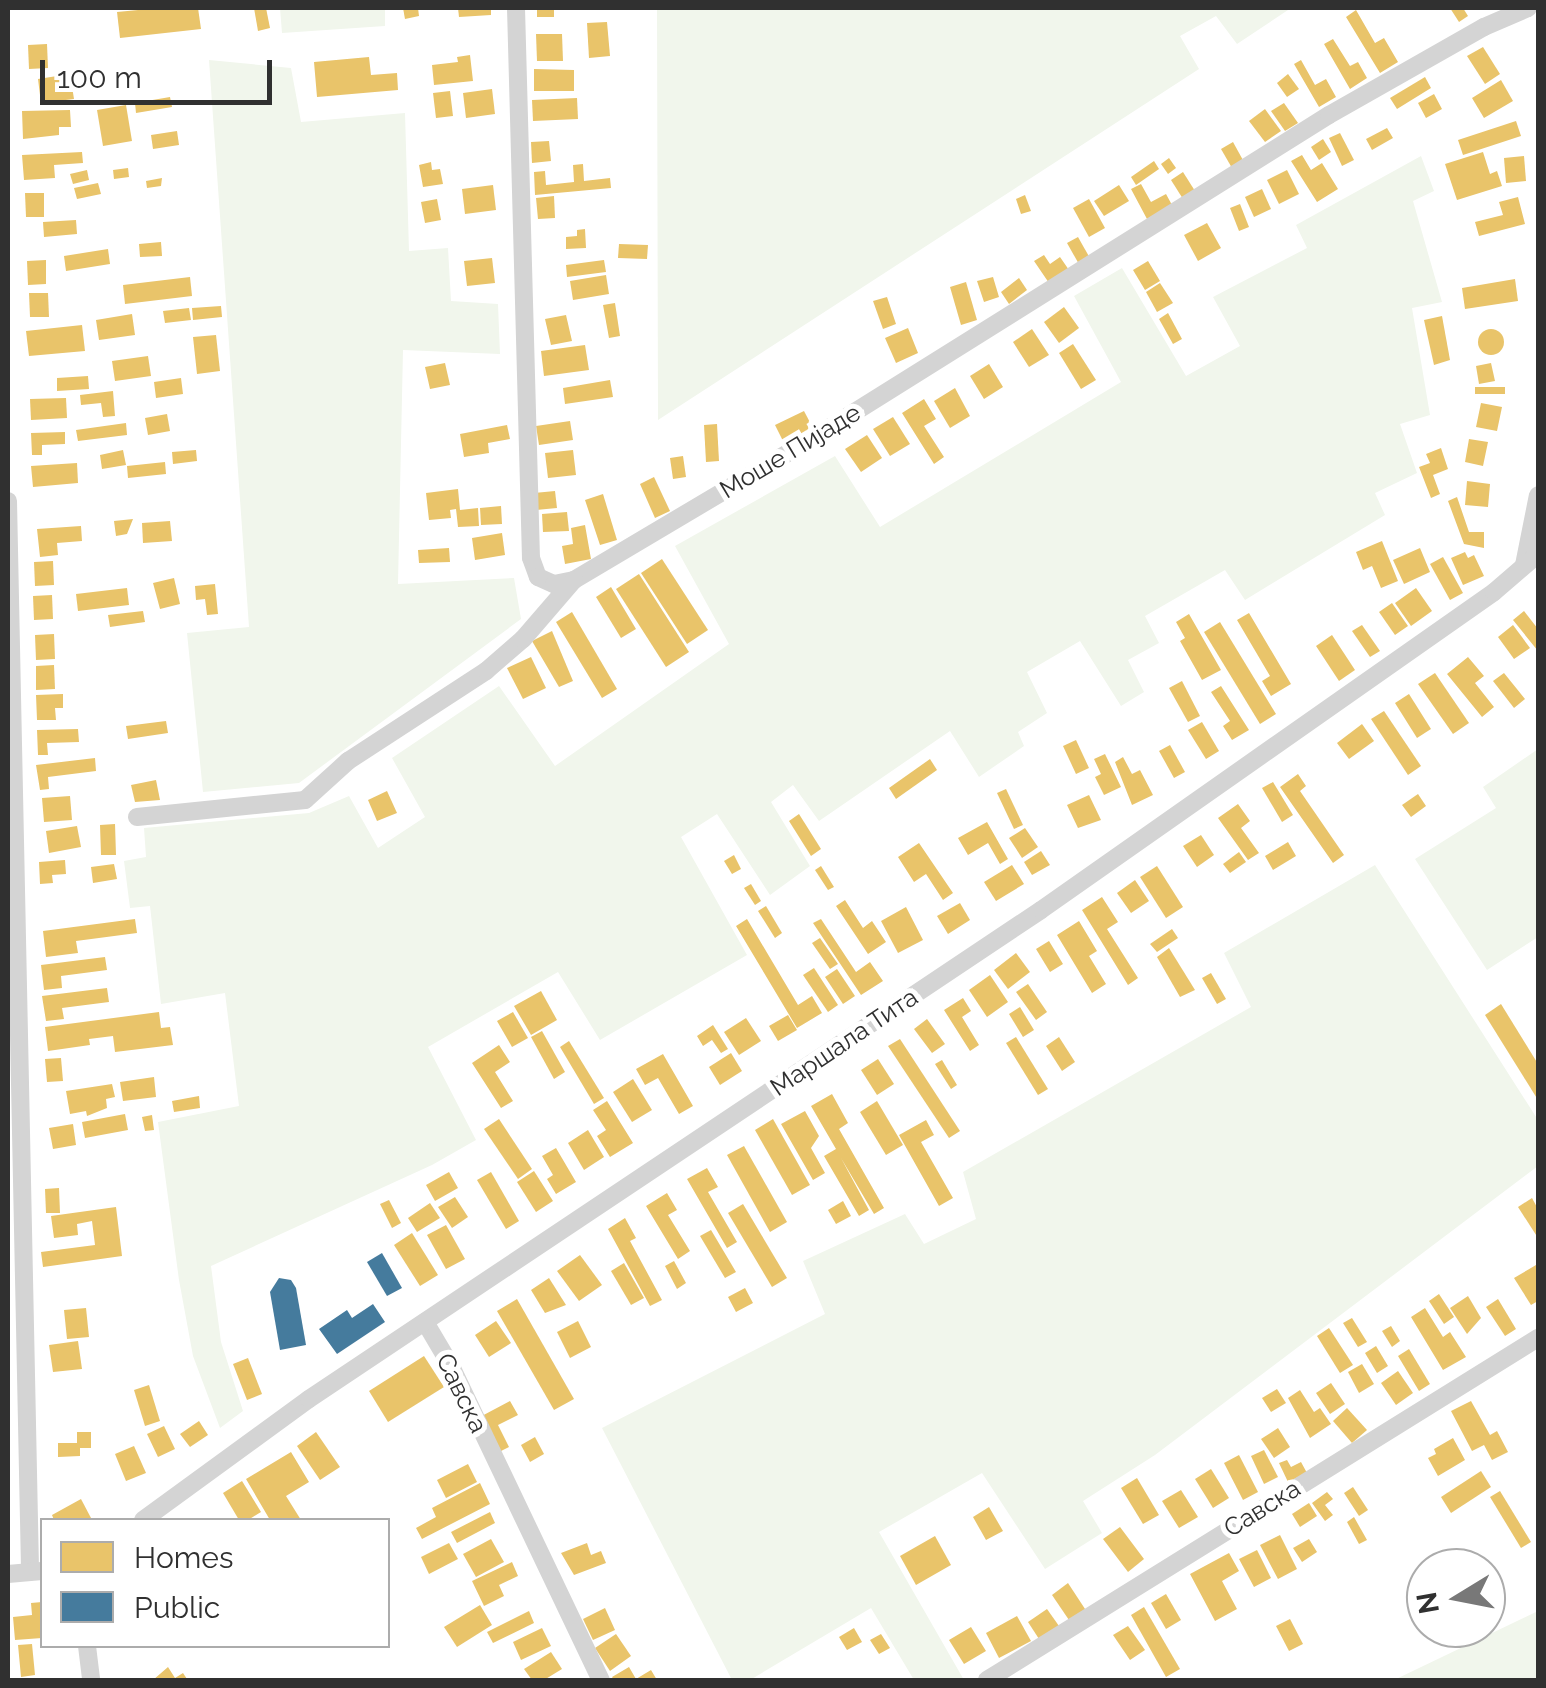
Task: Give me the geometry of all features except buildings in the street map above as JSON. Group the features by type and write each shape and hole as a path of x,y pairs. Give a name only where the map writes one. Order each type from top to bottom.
{"street":[{"path":"516,8 531,558 538,577 546,581 574,580"},
{"name":"Моше Пијаде","path":"137,816 305,800 348,761 486,671 523,640 574,580 810,440 1328,115 1484,27 1528,8"},
{"path":"1531,559 1538,495"},
{"path":"8,501 36,1571 8,1574"},
{"name":"Маршала Тита","path":"146,1518 309,1399 1041,910 1494,592 1531,559"},
{"name":"Савска","path":"425,1322 451,1366 601,1680"},
{"name":"Савска","path":"987,1680 1538,1338"},
{"path":"87,1648 91,1680"}],"shaded area":[{"path":"280,8 385,8 385,26 282,33"},
{"path":"657,8 1291,8 1237,44 1216,16 1180,36 1199,69 658,420"},
{"path":"209,60 291,68 301,122 405,113 409,251 448,248 451,301 498,304 500,354 403,350 398,584 514,578 521,619 299,783 203,792 187,633 249,627"},
{"path":"1421,156 1434,191 1413,201 1442,302 1412,308 1430,415 1400,424 1417,473 1375,493 1385,515 1245,600 1225,570 1145,616 1159,643 1128,660 1144,692 1121,706 1080,641 1027,672 1047,713 1018,732 1024,746 979,777 950,731 819,821 793,785 771,802 810,866 770,895 717,814 681,837 747,955 600,1040 558,972 428,1047 476,1140 432,1165 211,1266 221,1342 243,1411 220,1428 193,1356 158,1122 239,1106 225,993 161,1004 150,906 130,908 124,861 146,857 144,828 309,813 349,796 378,848 425,817 392,758 499,686 555,766 729,644 675,546 835,456 880,527 1121,382 1074,296 1122,268 1186,376 1240,346 1213,297 1307,248 1296,225"},
{"path":"1538,749 1538,937 1487,970 1415,859 1496,808 1483,787"},
{"path":"1375,865 1538,1120 1538,1166 1155,1455 1083,1501 1102,1533 1045,1569 982,1473 879,1532 964,1680 914,1680 871,1608 750,1680 732,1680 602,1428 825,1314 803,1261 905,1214 924,1244 976,1219 963,1172 1251,1007 1224,953"},
{"path":"1538,1611 1538,1680 1394,1680 1461,1648 1506,1648 1506,1626"}]}
